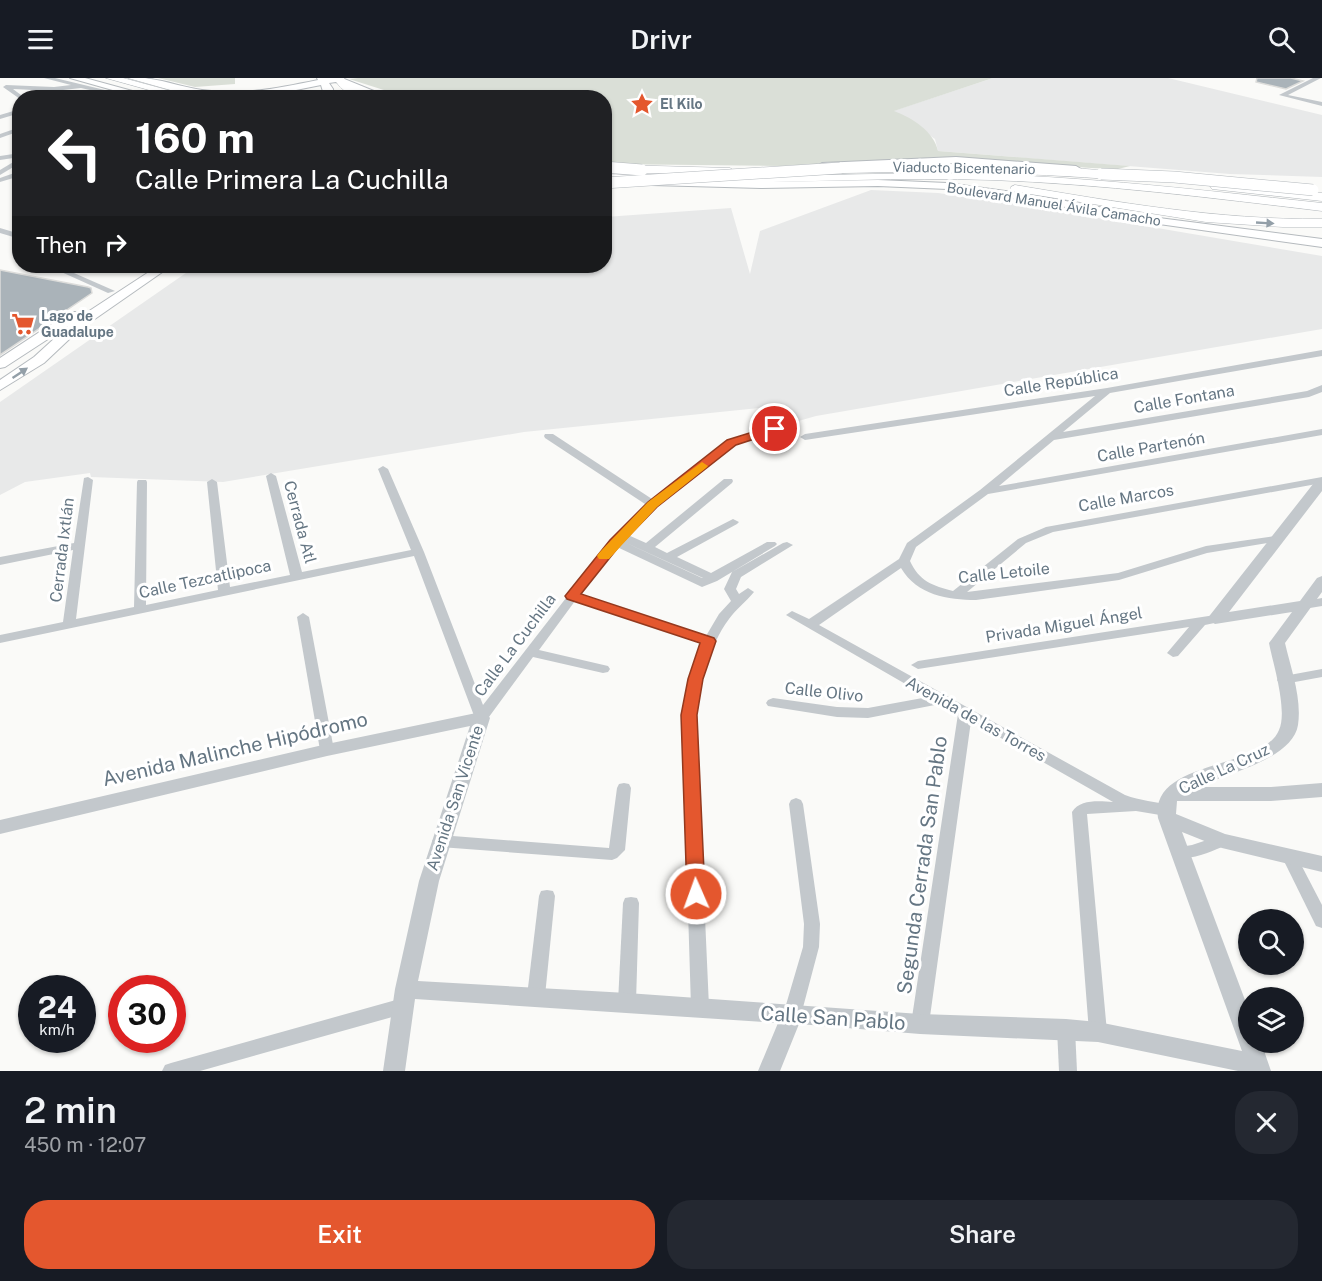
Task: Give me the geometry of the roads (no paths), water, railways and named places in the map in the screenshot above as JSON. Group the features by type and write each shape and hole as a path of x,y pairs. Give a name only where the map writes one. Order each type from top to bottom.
{"highway":[{"path":"94,78 141,90"},
{"path":"111,78 160,90"},
{"path":"133,78 186,90"},
{"path":"338,79 344,87 352,90"},
{"name":"Viaducto Bicentenario","path":"612,174 642,170 747,172 968,166 1101,174 1320,192"},
{"path":"612,175 840,168"},
{"name":"Boulevard Manuel Ávila Camacho","path":"612,175 990,173 1120,181 1322,202"},
{"path":"1119,173 1320,192"},
{"name":"Boulevard Manuel Ávila Camacho","path":"612,175 710,180 991,177 1075,182 1322,207"},
{"path":"890,177 996,186 1208,219"},
{"path":"1028,197 1208,219 1273,224 1322,223"}],"main road":[{"path":"142,78 189,90"},
{"path":"282,90 303,87 322,79 338,79 374,90"},
{"path":"338,79 366,90"},
{"path":"80,85 108,90"},
{"name":"Boulevard Manuel Ávila Camacho","path":"612,175 956,160 1119,173"},
{"name":"Boulevard Manuel Ávila Camacho","path":"612,176 761,185 908,184 985,190 1159,221 1322,243"},
{"path":"1250,233 1322,248"},
{"path":"0,364 138,273"},
{"path":"39,360 75,327 155,273"},
{"path":"0,386 168,273"}],"street":[{"path":"47,78 108,90"},
{"path":"1286,96 1318,78"},
{"path":"1286,96 1322,83"},
{"path":"12,91 6,87 13,85 54,89 80,85"},
{"path":"1286,96 1322,104"},
{"path":"69,273 111,291"},
{"name":"Calle República","path":"805,437 1107,391 1322,353"},
{"name":"Calle Fontana","path":"1051,437 1309,394 1322,388"},
{"path":"810,625 904,561 911,545 984,492 1107,391"},
{"name":"Calle La Cuchilla","path":"480,718 572,596 618,539 652,504 731,443 775,429"},
{"name":"Calle Partenón","path":"984,492 1322,432"},
{"path":"549,436 652,504"},
{"name":"Avenida San Vicente","path":"383,469 418,552 480,718 429,881 405,997 394,1071"},
{"name":"Cerrada Atl","path":"271,476 297,577"},
{"name":"Cerrada Ixtlán","path":"69,625 88,480"},
{"path":"648,547 728,481"},
{"path":"1173,653 1208,620 1322,481"},
{"name":"Calle Marcos","path":"955,596 1022,541 1050,529 1322,481"},
{"path":"140,610 142,482"},
{"path":"212,482 224,592"},
{"path":"668,557 733,522"},
{"name":"Calle Letoile","path":"904,561 908,570 925,586 955,596 976,596 1119,576 1206,550 1276,538"},
{"path":"618,539 648,547 707,581"},
{"path":"618,539 707,581"},
{"path":"707,581 771,544"},
{"path":"700,1007 689,715 695,679 708,641 725,614 743,596 730,589 736,575 787,545"},
{"path":"0,561 79,546"},
{"name":"Calle Tezcatlipoca","path":"0,639 418,552"},
{"name":"Calle La Cruz","path":"1167,806 1188,783 1251,758 1276,745 1287,734 1290,716 1277,643 1322,581"},
{"path":"572,596 708,641"},
{"path":"1208,620 1322,602"},
{"name":"Avenida de las Torres","path":"792,615 1105,792 1137,806 1167,806 1222,841 1322,864"},
{"path":"303,617 327,750"},
{"name":"Privada Miguel Ángel","path":"918,665 1208,620"},
{"path":"530,652 603,669"},
{"path":"1284,680 1322,673"},
{"name":"Calle Olivo","path":"772,703 837,712 868,713 942,699"},
{"name":"Segunda Cerrada San Pablo","path":"920,1024 965,712"},
{"name":"Avenida Malinche Hipódromo","path":"0,827 327,750 480,718"},
{"path":"440,841 612,854 617,850 624,788"},
{"path":"1238,1011 1179,852 1167,806 1322,789"},
{"path":"769,1071 792,1015 811,947 812,924 796,804"},
{"path":"1098,1032 1079,812 1086,807 1120,809 1137,806"},
{"path":"1179,852 1192,851 1222,841"},
{"path":"1290,857 1316,897 1322,921"},
{"path":"536,996 547,896"},
{"path":"627,1002 631,903"},
{"name":"Calle San Pablo","path":"405,997 536,996 920,1024 1066,1029 1098,1032 1259,1068"},
{"path":"171,1071 405,997"},
{"path":"1066,1029 1068,1071"},
{"path":"1254,1053 1259,1068"}],"place":[{"name":"El Kilo","path":"642,104"},
{"name":"Lago de Guadalupe","path":"23,324"}]}
